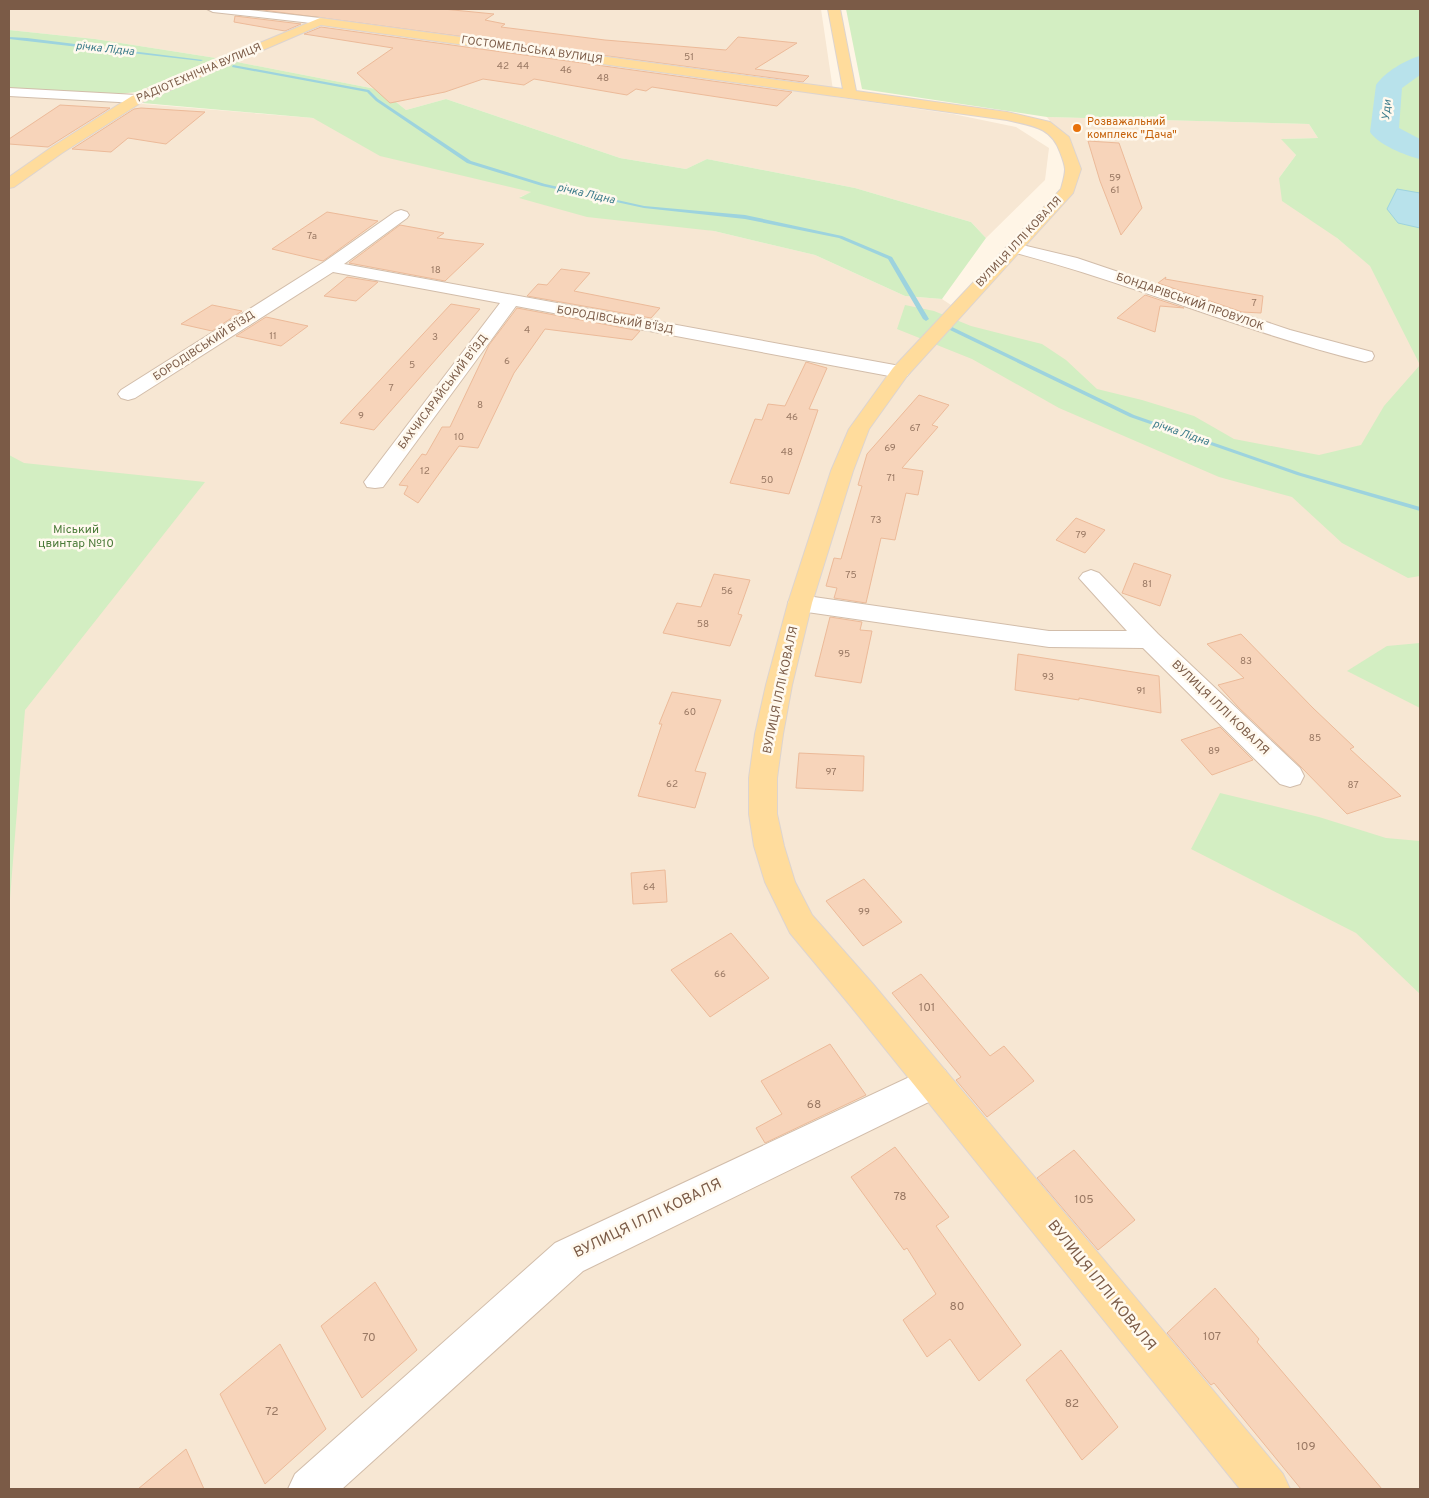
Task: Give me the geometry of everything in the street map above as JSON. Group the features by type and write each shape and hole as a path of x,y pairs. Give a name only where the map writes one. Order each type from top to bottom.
{"main road":[{"path":"834,9 850,93"},
{"name":"ГОСТОМЕЛЬСЬКА ВУЛИЦЯ","path":"320,21 850,93"},
{"name":"РАДІОТЕХНІЧНА ВУЛИЦЯ","path":"9,184 57,150 137,99 320,21"},
{"name":"ВУЛИЦЯ ІЛЛІ КОВАЛЯ","path":"850,93 1007,116 1045,125 1062,137 1074,169 1068,190 900,372 859,430 842,471 800,603 779,685 769,734 763,778 763,814 769,846 780,882 801,924 1268,1489"}],"street":[{"name":"ГОСТОМЕЛЬСЬКА ВУЛИЦЯ","path":"213,9 320,21"},
{"path":"9,92 137,99"},
{"name":"БОРОДІВСЬКИЙ В’ЇЗД","path":"128,394 330,266 401,215"},
{"name":"БОНДАРІВСЬКИЙ ПРОВУЛОК","path":"1014,248 1072,262 1284,334 1365,356"},
{"name":"БОРОДІВСЬКИЙ В’ЇЗД","path":"330,266 900,372"},
{"name":"БАХЧИСАРАЙСЬКИЙ В’ЇЗД","path":"375,482 511,301"},
{"name":"ВУЛИЦЯ ІЛЛІ КОВАЛЯ","path":"1091,578 1149,640 1290,776"},
{"path":"800,603 1049,640 1149,640"},
{"name":"ВУЛИЦЯ ІЛЛІ КОВАЛЯ","path":"310,1489 569,1257 933,1082"}],"shaded area":[{"path":"9,9 821,9 834,97 953,114 1016,127 1049,148 1045,180 986,238 971,222 855,188 707,159 686,169 620,158 446,99 406,110 381,90 216,58 95,39 9,30"},
{"path":"9,95 313,118 532,192 520,197 714,231 815,255 905,296 942,299 963,313 1073,193 1081,169 1070,138 1054,126 1047,117 1309,124 1318,138 1282,139 1296,155 1279,178 1337,238 1371,266 1420,336 1420,1489 9,1489"}],"green space":[{"path":"846,9 1420,9 1420,365 1370,266 1337,238 1282,201 1279,178 1296,155 1281,139 1318,138 1309,124 1047,117 862,89"},
{"path":"9,30 95,39 216,58 137,92 110,95 9,88"},
{"path":"237,62 381,90 406,110 446,99 620,158 686,169 707,159 855,188 971,222 986,238 942,299 905,296 815,255 714,231 587,217 519,198 531,192 380,156 313,118 142,103"},
{"path":"905,305 934,311 971,326 1042,344 1066,360 1097,389 1194,416 1234,439 1319,455 1361,445 1384,406 1420,365 1420,576 1408,578 1342,543 1292,497 1219,477 1059,408 972,359 897,329"},
{"name":"Міський цвинтар №10","path":"9,455 24,463 205,482 25,710 9,911"},
{"path":"1420,643 1420,708 1347,671 1387,646"},
{"path":"1220,793 1319,817 1386,838 1420,841 1420,994 1356,933 1191,849"}],"water":[{"path":"1397,189 1420,193 1420,228 1398,223 1387,209"}],"building":[{"path":"255,9 443,9 494,14 485,20 505,24 501,27 605,40 726,50 738,37 797,43 755,69 809,76 803,82"},
{"path":"235,16 301,24 285,31 234,22"},
{"path":"321,27 792,92 777,106 652,87 646,91 636,89 627,95 534,79 524,85 483,79 445,92 390,103 357,73 393,48 304,34"},
{"path":"60,105 110,108 48,147 9,144 9,139"},
{"path":"134,109 205,112 166,144 128,138 111,152 72,149"},
{"path":"1088,141 1119,143 1142,208 1121,235 1100,181"},
{"path":"327,212 378,221 323,261 272,249"},
{"path":"400,225 444,233 437,238 484,244 445,281 349,263"},
{"path":"561,269 590,273 574,291 660,308 651,318 527,296 538,284 547,285"},
{"path":"347,277 378,282 356,301 324,296"},
{"path":"1166,277 1165,279 1263,296 1261,313 1242,312 1158,283"},
{"path":"1145,295 1184,308 1160,306 1155,332 1117,318"},
{"path":"451,304 480,309 374,430 340,423"},
{"path":"212,305 242,311 212,331 181,324"},
{"path":"517,308 640,331 632,340 545,329 514,373 478,448 459,446 418,503 404,494 408,486 399,485 422,454 426,455 442,427 450,427 489,345"},
{"path":"266,317 308,326 281,346 236,336"},
{"path":"806,362 827,368 809,409 818,410 789,494 730,483 755,419 762,420 768,404 785,406"},
{"path":"919,395 949,405 932,425 938,427 902,468 923,471 918,495 906,493 895,540 881,538 866,603 834,598 837,588 826,586 834,558 841,559 862,486 858,485 867,454"},
{"path":"1076,518 1105,530 1085,553 1056,540"},
{"path":"1134,563 1171,575 1160,606 1122,593"},
{"path":"714,574 750,580 738,614 742,615 730,646 663,633 677,603 701,607"},
{"path":"830,617 862,622 860,630 872,631 861,683 815,676"},
{"path":"1241,634 1354,747 1350,749 1401,796 1347,814 1238,707 1218,685 1244,678 1207,644"},
{"path":"1018,654 1159,676 1161,713 1079,698 1079,700 1015,690"},
{"path":"672,692 721,700 695,771 706,773 695,808 638,796 662,724 659,724"},
{"path":"1220,727 1253,760 1212,775 1181,740"},
{"path":"799,753 864,756 863,791 796,788"},
{"path":"665,870 667,902 633,904 631,873"},
{"path":"864,879 902,922 863,946 826,901"},
{"path":"731,933 769,978 710,1017 671,970"},
{"path":"921,974 990,1056 1004,1046 1034,1081 987,1117 956,1080 961,1077 892,993"},
{"path":"830,1044 866,1095 765,1143 756,1128 782,1114 761,1081"},
{"path":"895,1147 949,1217 936,1226 1021,1345 979,1381 950,1339 927,1357 903,1320 936,1294 907,1248 904,1250 851,1177"},
{"path":"1074,1150 1135,1220 1098,1250 1037,1178"},
{"path":"375,1282 417,1350 362,1398 321,1326"},
{"path":"1215,1288 1259,1339 1257,1342 1382,1489 1301,1489 1214,1383 1211,1385 1167,1333"},
{"path":"280,1344 326,1429 265,1484 220,1394"},
{"path":"1061,1350 1118,1427 1082,1460 1026,1380"},
{"path":"186,1449 204,1489 138,1489"}],"waterway":[{"name":"річка Лідна","path":"9,38 201,60"},
{"name":"Уди","path":"1420,64 1389,85 1384,132 1420,150"},
{"name":"річка Лідна","path":"233,66 368,91 377,100 469,162 544,185 644,207 745,217 840,237 890,258 926,319"},
{"name":"річка Лідна","path":"952,329 1132,416 1299,474 1420,509"}],"place":[{"name":"Розважальний комплекс \"Дача\"","path":"1077,128"}]}
